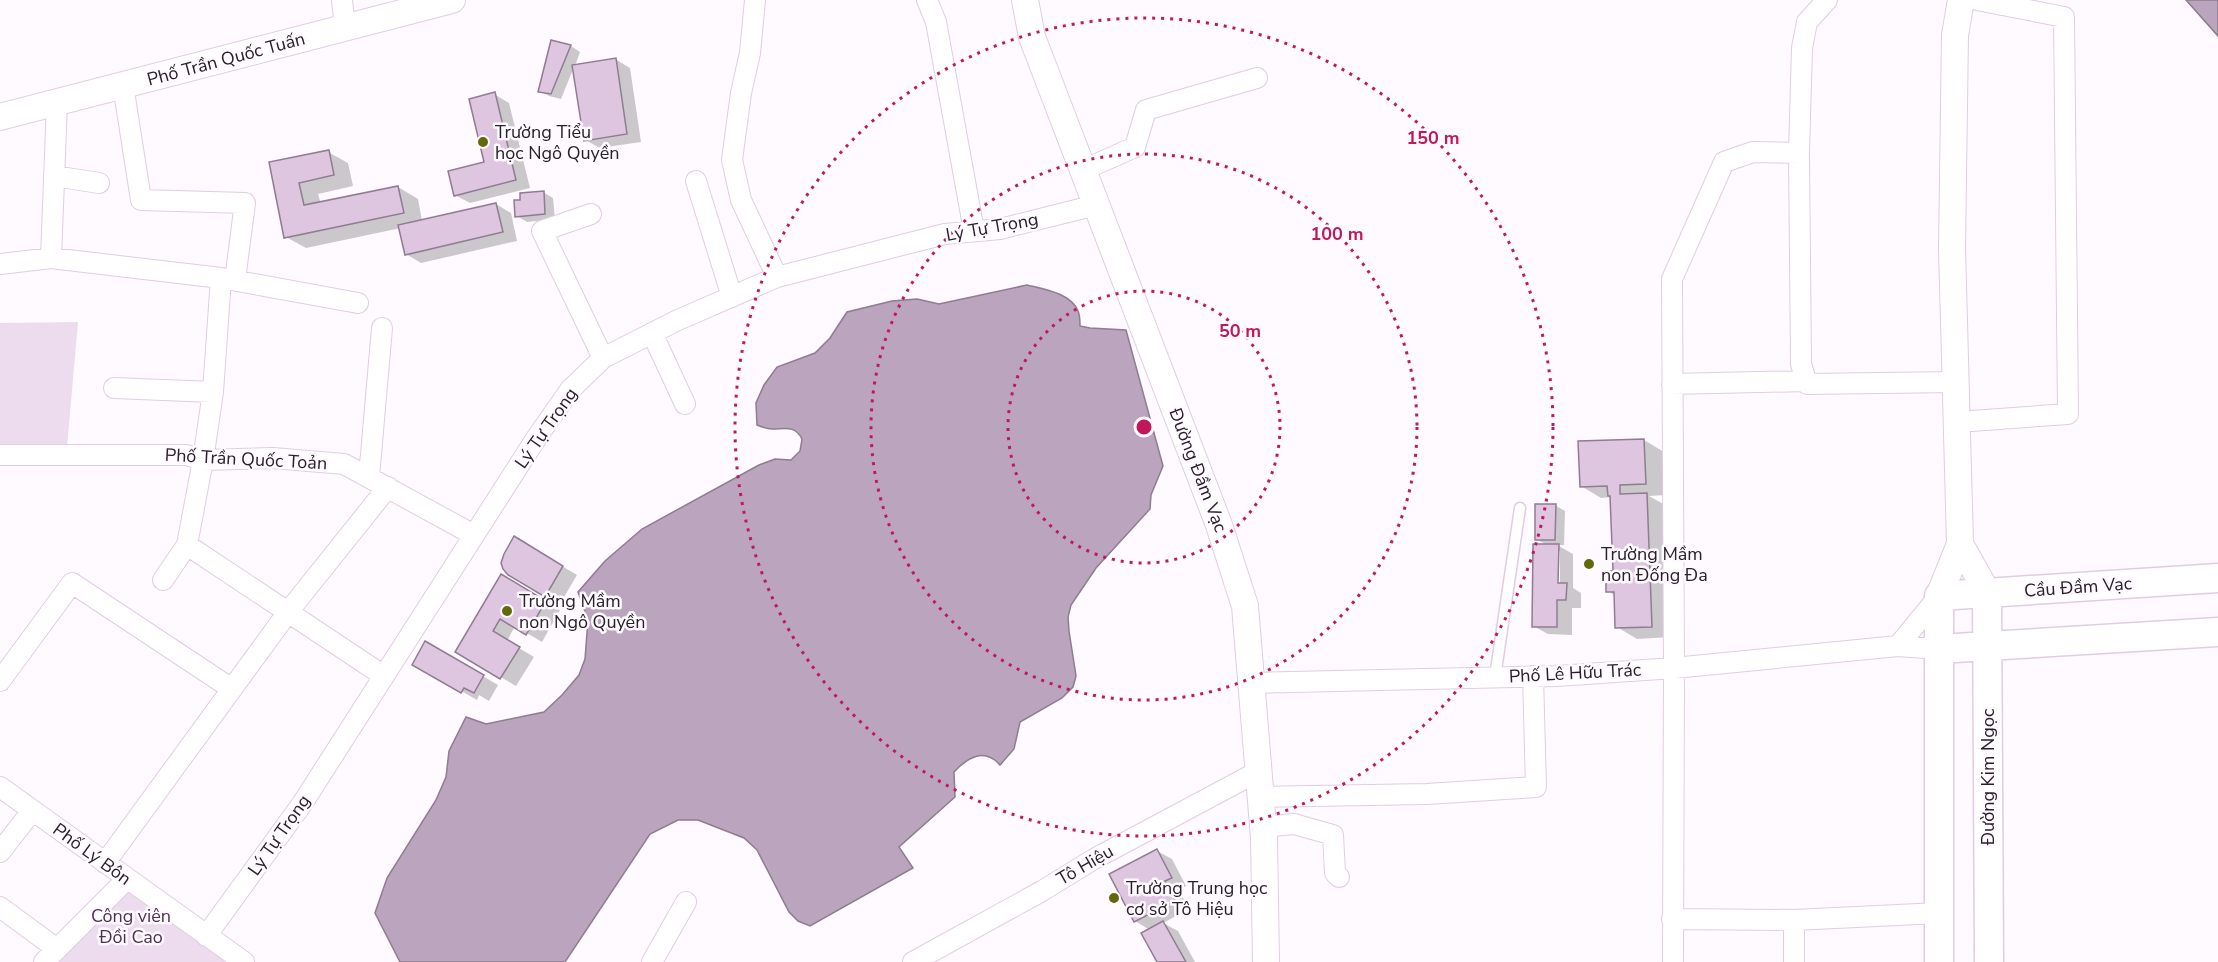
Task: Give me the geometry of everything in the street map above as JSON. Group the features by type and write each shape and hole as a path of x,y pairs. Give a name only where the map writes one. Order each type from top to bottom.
{"main road":[{"name":"Cầu Đầm Vạc","path":"1939,596 2218,578"},
{"name":"Đường Kim Ngọc","path":"1987,592 1989,962"},
{"path":"1939,596 1939,962"},
{"path":"1939,649 2218,632"}],"street":[{"path":"342,0 345,28"},
{"path":"755,0 750,53 741,93 732,160 741,200 777,277"},
{"path":"927,0 936,22 974,231"},
{"name":"Đường Đầm Vạc","path":"1025,0 1032,37 1219,525 1245,606 1263,827 1266,962"},
{"path":"1827,0 1807,22 1802,48 1798,153 1801,363 1807,384 1956,382"},
{"path":"1898,646 1939,596 1960,544 1953,248 1955,35 1961,0"},
{"path":"1957,422 2068,414 2065,8 1977,0"},
{"name":"Phố Trần Quốc Tuấn","path":"0,116 345,28 435,2"},
{"path":"1083,170 1135,147 1146,110 1257,78"},
{"path":"123,85 141,200 245,203 228,279 203,460 188,544 163,580"},
{"path":"51,258 57,102"},
{"path":"1673,962 1672,279 1724,162 1753,152 1798,153"},
{"path":"54,176 99,183"},
{"path":"696,181 732,297"},
{"name":"Lý Tự Trọng","path":"206,936 302,804 570,390 603,358 652,333 777,277 945,234 1000,229 1096,205"},
{"path":"591,214 542,231 603,358"},
{"path":"0,264 51,258 228,279 358,303"},
{"path":"369,477 382,328"},
{"path":"652,333 685,404"},
{"path":"1672,384 1807,381"},
{"path":"114,388 213,392"},
{"name":"Phố Trần Quốc Toản","path":"0,455 186,455 203,460 273,458 344,464 474,535"},
{"path":"105,863 288,612 388,488"},
{"path":"188,544 384,676"},
{"path":"1960,544 1987,592"},
{"path":"0,681 72,583 232,689"},
{"name":"Phố Lê Hữu Trác","path":"1252,684 1533,676 1674,668 1898,646 1939,649"},
{"path":"1261,797 1427,794 1536,787 1533,676"},
{"name":"Tô Hiệu","path":"913,962 1042,891 1094,859 1259,771"},
{"name":"Phố Lý Bôn","path":"0,787 244,962"},
{"path":"0,852 32,811"},
{"path":"1263,827 1294,824 1332,835 1335,873 1339,877"},
{"path":"2,913 51,956 127,879"},
{"path":"652,962 686,902"},
{"path":"1672,919 1794,920 1939,914"},
{"path":"1794,920 1794,962"}],"lane":[{"path":"1495,677 1520,507"}],"green space":[{"path":"78,322 67,447 0,446 0,323"},
{"name":"Công viên Đồi Cao","path":"127,879 245,962 45,962"}],"shaded area":[{"path":"2186,0 2218,0 2218,36"},
{"path":"1027,285 1048,290 1069,300 1079,313 1080,326 1126,330 1163,466 1151,495 1150,509 1096,568 1071,605 1068,617 1076,676 1073,687 1062,698 1020,722 1014,749 1000,765 988,757 976,756 964,762 954,772 955,797 899,847 913,868 810,926 798,921 789,912 757,850 744,838 698,820 678,820 650,834 565,962 400,962 375,913 387,878 436,800 446,777 449,751 466,717 486,724 544,712 579,675 585,659 588,620 578,592 605,561 642,529 759,465 775,459 791,460 800,451 802,439 793,430 768,429 757,425 756,403 764,385 777,367 815,353 830,338 847,312 892,301 917,299 939,304"}],"building":[{"path":"551,40 571,45 551,94 538,92"},
{"path":"616,58 627,134 584,141 572,65"},
{"path":"495,92 516,180 454,196 448,171 484,162 469,99"},
{"path":"329,150 334,175 299,183 304,205 398,186 404,213 284,238 269,162"},
{"path":"544,191 545,214 515,217 514,200 520,200 520,193"},
{"path":"496,203 503,232 405,255 398,225"},
{"path":"1644,439 1646,484 1620,485 1620,494 1647,493 1652,627 1615,628 1614,592 1606,592 1606,571 1613,571 1610,496 1608,496 1607,486 1580,487 1578,441"},
{"path":"1535,504 1556,504 1555,540 1535,540"},
{"path":"514,536 563,566 545,597 508,575 503,569 501,563 504,554"},
{"path":"1533,544 1559,544 1558,583 1567,583 1566,600 1557,600 1557,627 1532,627"},
{"path":"501,574 546,601 526,635 500,619 493,631 520,647 500,679 455,652"},
{"path":"425,641 484,675 474,693 464,688 461,693 412,665"},
{"path":"1157,849 1172,878 1165,881 1175,901 1134,922 1109,874"},
{"path":"1163,921 1186,962 1157,962 1141,933"}],"place":[{"name":"Trường Tiểu học Ngô Quyền","path":"483,142"},
{"name":"Trường Mầm non Đống Đa","path":"1589,564"},
{"name":"Trường Mầm non Ngô Quyền","path":"507,611"},
{"name":"Trường Trung học cơ sở Tô Hiệu","path":"1114,898"}]}
